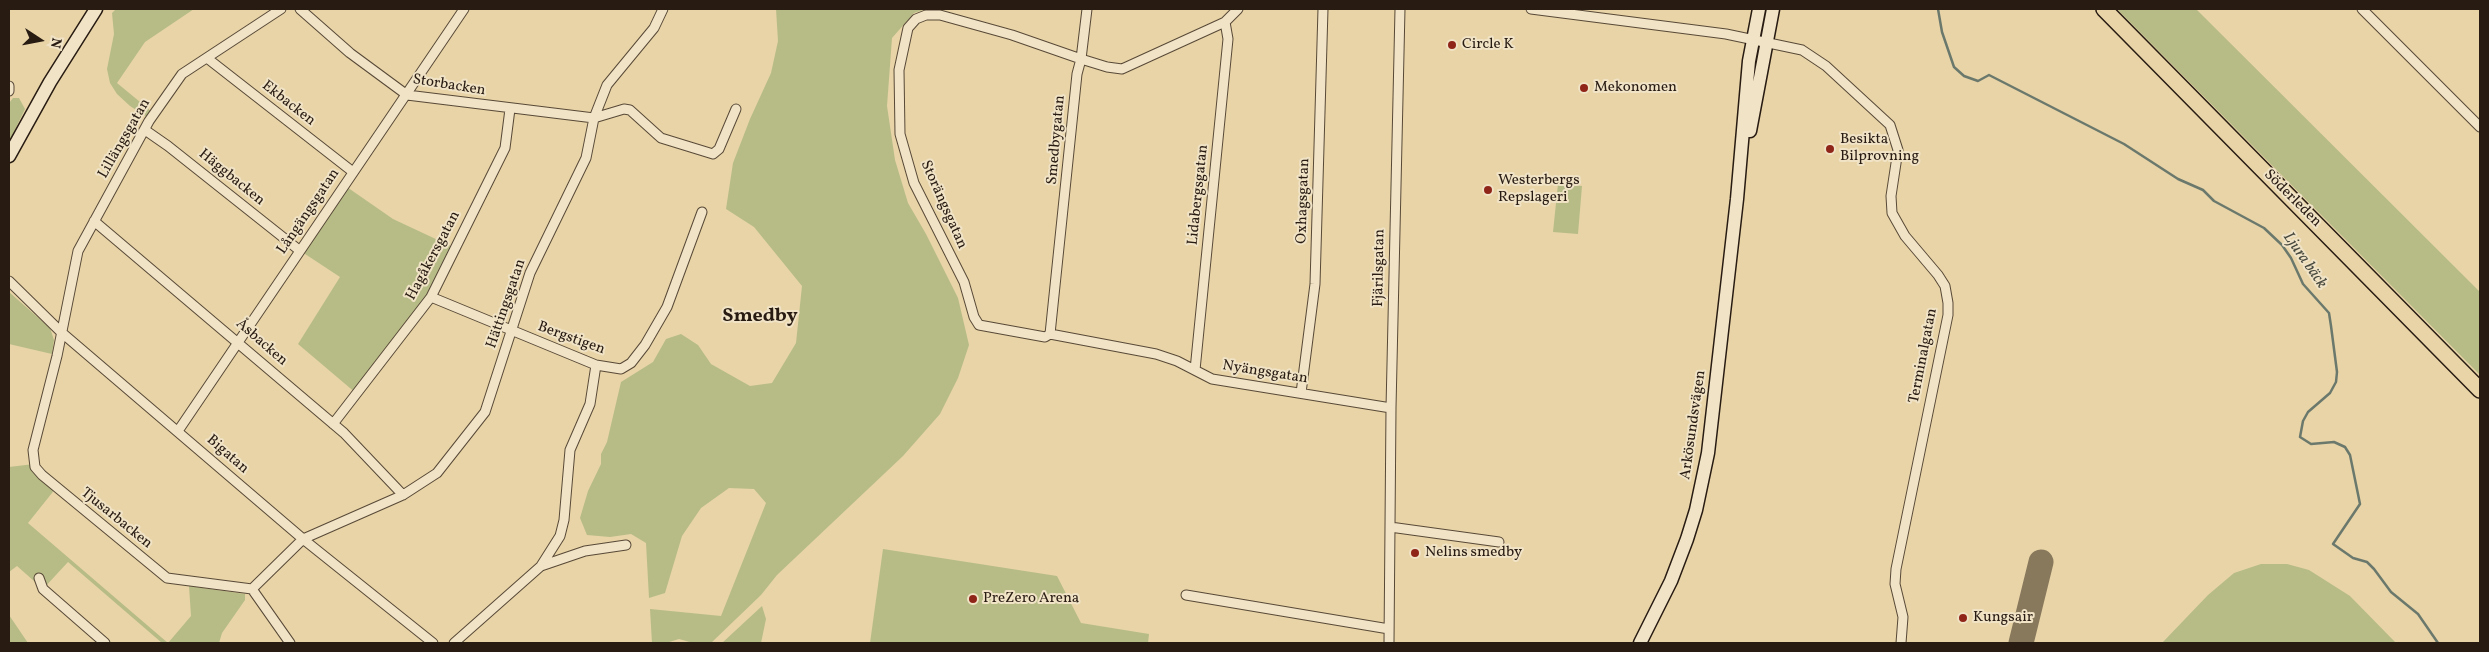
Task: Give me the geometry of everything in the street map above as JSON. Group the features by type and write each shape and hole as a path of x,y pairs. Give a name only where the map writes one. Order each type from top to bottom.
{"main road":[{"path":"9,156 50,82 96,9"},
{"path":"80,35 104,9"},
{"name":"Arkösundsvägen","path":"1640,643 1659,608 1681,557 1703,481 1716,390 1752,38 1759,9"},
{"name":"Arkösundsvägen","path":"1737,199 1765,41 1773,9"},
{"name":"Söderleden","path":"2104,9 2480,390"}],"street":[{"name":"Lillängsgatan","path":"61,332 78,251 144,130 182,74 281,9"},
{"name":"Storbacken","path":"300,9 350,53 407,95 594,118"},
{"name":"Långängsgatan","path":"178,431 464,9"},
{"name":"Hättingsgatan","path":"304,539 402,495 437,473 485,412 513,332 520,302 530,273 586,158 594,118 607,85 654,28 663,9"},
{"name":"Smedbygatan","path":"1050,334 1077,74 1081,59 1087,9"},
{"path":"1081,59 1107,67 1122,69 1225,22 1238,9"},
{"name":"Oxhagsgatan","path":"1301,393 1315,284 1323,9"},
{"name":"Fjärilsgatan","path":"1389,643 1391,408 1400,9"},
{"path":"1531,9 1765,41"},
{"path":"2362,9 2480,127"},
{"name":"Storängsgatan","path":"1050,334 1045,337 987,327 979,325 974,317 964,282 914,183 900,134 899,70 908,28 916,19 926,15 940,15 1012,35 1081,59"},
{"name":"Lidabergsgatan","path":"1195,370 1228,39 1225,22"},
{"name":"Terminalgatan","path":"1765,41 1810,54 1890,125 1897,140 1898,150 1891,196 1892,213 1905,236 1938,275 1948,294 1948,315 1896,569 1895,584 1903,616 1901,643"},
{"name":"Ekbacken","path":"207,58 353,172"},
{"path":"9,86 9,91"},
{"name":"Hagåkersgatan","path":"333,424 431,297 505,148 510,109"},
{"path":"594,118 624,109 630,110 660,138 713,154 719,149 736,109"},
{"name":"Häggbacken","path":"144,130 168,146 299,250"},
{"name":"Bergstigen","path":"431,297 596,365 621,369 630,363 645,345 667,307 702,212"},
{"name":"Åsbacken","path":"94,221 333,424 402,495"},
{"name":"Bigatan","path":"9,281 61,332 304,539 433,643"},
{"name":"Tjusarbacken","path":"61,332 32,450 35,467 42,476 167,578 252,589"},
{"name":"Nyängsgatan","path":"1050,334 1156,354 1177,361 1212,379 1391,408"},
{"path":"454,643 541,566 560,536 564,520 570,450 590,404 596,365"},
{"path":"1390,527 1499,542"},
{"path":"290,643 252,589 304,539"},
{"path":"541,566 585,551 626,545"},
{"path":"39,578 43,589 105,643"},
{"path":"1186,595 1389,629"}],"green space":[{"path":"116,9 194,9 145,42 117,83 151,111 147,117 130,106 117,94 110,83 107,69 114,34 112,13"},
{"path":"776,9 926,9 914,13 892,38 887,106 895,160 908,203 958,298 969,345 958,378 940,414 903,456 777,575 761,595 711,643 693,643 679,639 666,643 652,643 650,609 721,616 766,503 754,489 729,488 701,508 682,536 665,593 649,598 646,543 631,534 610,537 587,535 580,518 588,491 601,464 601,454 607,442 621,382 653,362 666,339 681,334 698,345 711,364 750,386 772,383 796,343 802,286 754,227 726,209 733,163 771,73 778,41"},
{"path":"2117,9 2196,9 2480,292 2480,375"},
{"path":"13,98 19,98 25,109 9,142 9,103"},
{"path":"1558,184 1582,186 1578,234 1553,232"},
{"path":"344,185 393,219 455,248 431,297 357,394 298,344 340,277 299,250"},
{"path":"9,292 50,328 54,340 52,354 9,344"},
{"path":"34,464 56,488 28,523 168,643 162,643 68,562 43,589 17,566 9,572 9,467"},
{"name":"PreZero Arena","path":"883,549 1057,576 1081,623 1149,634 1148,643 870,643"},
{"path":"2261,564 2287,564 2309,570 2350,596 2396,643 2162,643 2208,595 2234,573"},
{"path":"189,586 245,594 245,600 222,633 219,643 168,643 191,616"},
{"path":"762,606 766,619 761,643 722,643"},
{"path":"9,615 28,643 9,643"}],"waterway":[{"name":"Ljura bäck","path":"1938,9 1942,32 1954,67 1964,76 1978,81 1989,75 2124,144 2178,179 2203,190 2214,201 2264,228 2282,245 2291,258 2303,284 2329,313 2337,372 2336,382 2330,393 2308,412 2303,421 2300,437 2311,444 2334,442 2345,447 2350,455 2360,504 2333,544 2353,558 2367,562 2391,592 2418,614 2438,643"}],"taxiway":[{"path":"2021,643 2041,562"}],"place":[{"name":"Circle K","path":"1452,45"},
{"name":"Mekonomen","path":"1584,88"},
{"name":"Besikta Bilprovning","path":"1830,149"},
{"name":"Westerbergs Repslageri","path":"1488,190"},
{"name":"Nelins smedby","path":"1415,553"},
{"name":"PreZero Arena","path":"973,599"},
{"name":"Kungsair","path":"1963,618"}],"district":[{"name":"Smedby","path":"760,317"}]}
